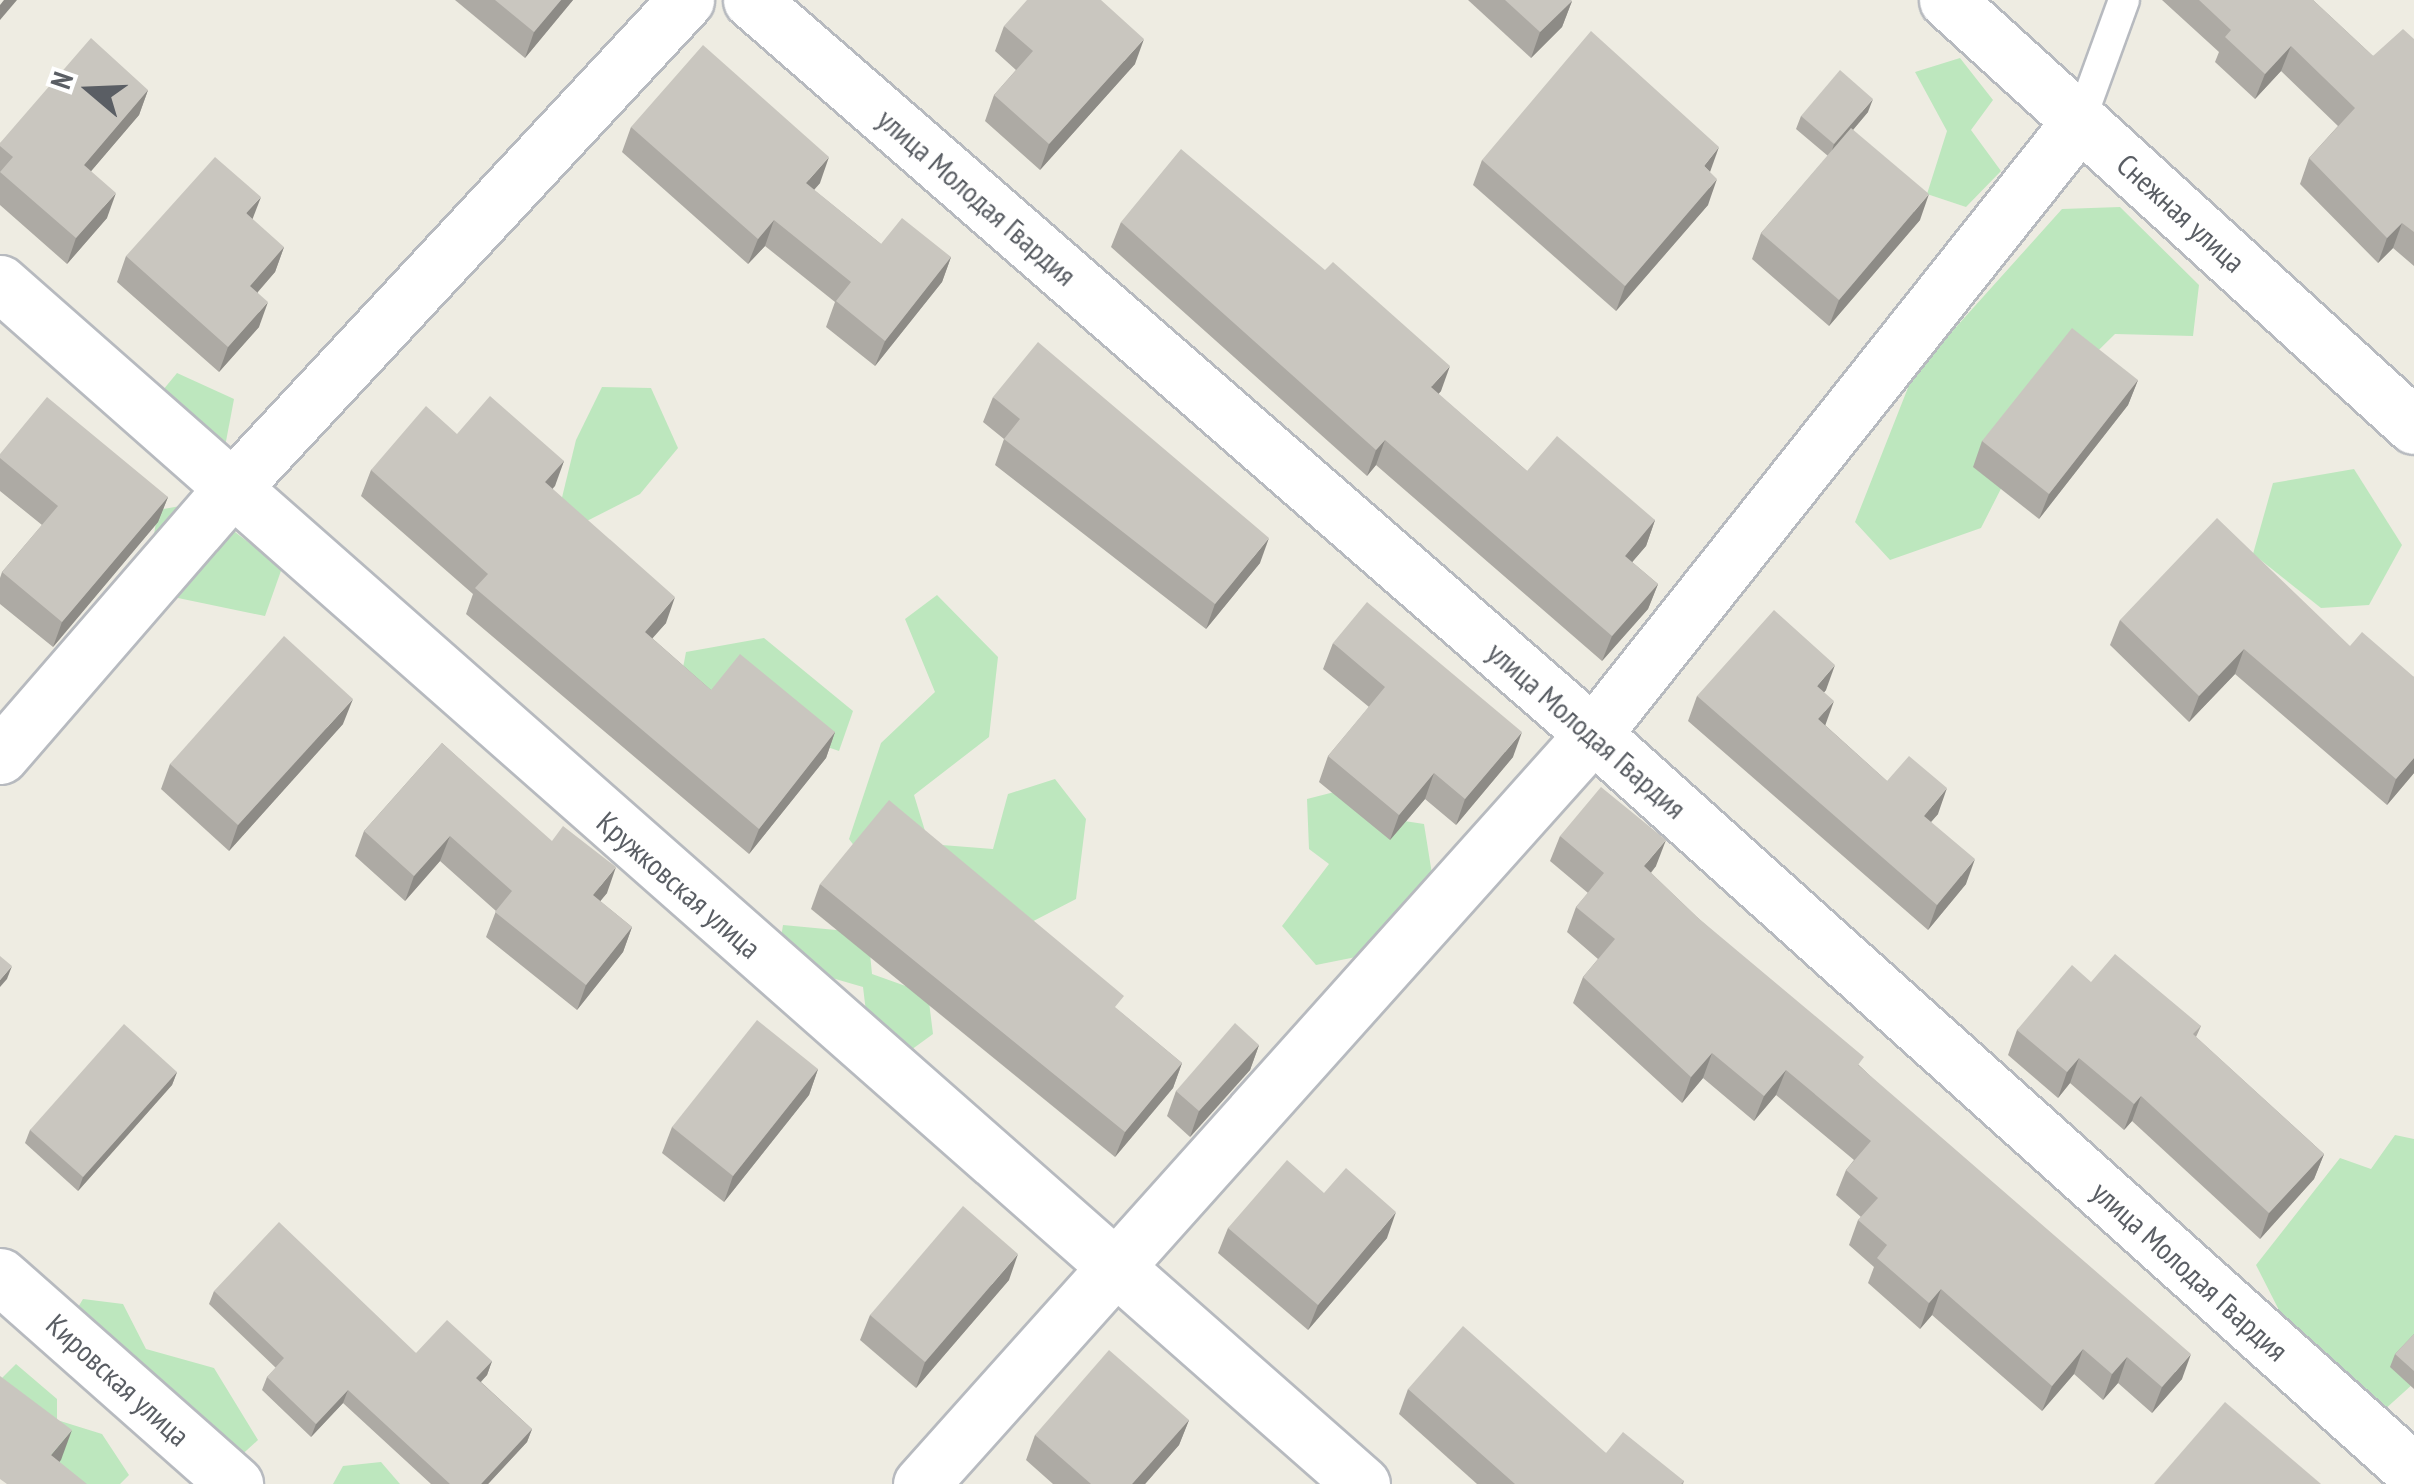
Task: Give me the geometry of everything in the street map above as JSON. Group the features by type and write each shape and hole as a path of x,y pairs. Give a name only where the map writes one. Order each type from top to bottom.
{"street":[{"path":"0,756 231,489 686,0"},
{"name":"улица Молодая Гвардия","path":"750,0 1593,734 2414,1472"},
{"name":"Снежная улица","path":"1946,0 2414,426"},
{"path":"921,1484 1593,734 2080,121"},
{"name":"Кружковская улица","path":"0,283 1112,1268 1362,1484"},
{"name":"Кировская улица","path":"0,1276 235,1484"}],"lane":[{"path":"2080,121 2124,0"}],"green space":[{"path":"1960,58 1993,100 1971,130 2001,171 1966,207 1927,194 1947,131 1915,72"},
{"path":"2120,207 2199,285 2193,336 2115,334 2044,404 1981,528 1890,560 1855,522 1913,375 2062,209"},
{"path":"177,373 234,399 224,452 140,418"},
{"path":"602,387 651,388 678,448 640,494 579,525 557,518 576,440"},
{"path":"2354,469 2402,545 2369,605 2321,608 2253,554 2273,483"},
{"path":"197,503 282,568 265,616 178,598 151,553 158,510"},
{"path":"937,595 998,657 989,737 914,795 929,844 993,849 1008,794 1055,779 1086,819 1076,899 1018,929 883,884 849,839 881,743 935,692 905,619"},
{"path":"764,638 853,711 839,751 734,715 682,673 686,652"},
{"path":"1350,788 1378,817 1424,824 1432,874 1366,955 1316,965 1282,926 1329,864 1309,849 1307,799"},
{"path":"783,925 868,933 872,974 928,994 933,1034 900,1058 868,1028 863,987 777,962"},
{"path":"2395,1135 2414,1139 2414,1383 2383,1411 2305,1361 2256,1265 2340,1158 2371,1169"},
{"path":"83,1299 123,1304 146,1349 214,1368 258,1440 235,1461 74,1314"},
{"path":"16,1364 57,1399 57,1420 102,1434 129,1475 120,1484 55,1484 0,1380"},
{"path":"381,1462 400,1484 333,1484 343,1466"}],"building":[{"path":"495,0 561,0 534,32"},
{"path":"1027,0 1101,0 1144,39 1049,144 994,95 1033,51 1004,26"},
{"path":"1505,0 1570,0 1572,1 1540,32"},
{"path":"2199,0 2313,0 2373,56 2403,29 2414,39 2414,232 2402,223 2387,238 2309,158 2355,108 2291,46 2265,74 2225,37 2231,30"},
{"path":"1591,31 1719,147 1704,166 1717,179 1625,286 1482,160"},
{"path":"91,38 148,90 84,165 116,193 76,238 0,172 13,157 0,143"},
{"path":"703,45 829,157 806,183 881,244 902,218 951,257 885,341 836,301 851,282 774,220 758,239 631,127"},
{"path":"1840,70 1873,99 1834,144 1801,116"},
{"path":"1851,128 1929,194 1839,300 1761,233"},
{"path":"1181,149 1325,270 1333,262 1450,366 1431,387 1527,471 1557,436 1655,520 1625,556 1658,584 1612,636 1385,440 1376,450 1121,222"},
{"path":"215,157 261,197 246,213 284,247 250,286 268,302 228,347 126,256"},
{"path":"2072,328 2138,380 2049,494 1982,441"},
{"path":"1038,342 1269,538 1215,604 1004,439 1020,419 993,397"},
{"path":"490,396 564,461 545,482 675,597 645,632 711,690 740,654 835,732 759,829 475,588 488,574 371,470 426,406 457,434"},
{"path":"47,397 168,497 62,622 2,572 58,506 0,458"},
{"path":"2217,518 2350,646 2362,632 2414,677 2414,758 2396,779 2244,649 2199,696 2120,620"},
{"path":"1367,602 1522,732 1465,799 1434,773 1399,815 1328,756 1385,687 1333,643"},
{"path":"1774,610 1835,665 1817,686 1834,701 1818,719 1887,781 1909,756 1947,788 1924,816 1975,859 1937,905 1697,696"},
{"path":"284,636 353,699 238,825 170,764"},
{"path":"442,743 552,841 563,826 616,867 593,895 632,927 586,985 495,912 512,891 450,836 414,876 364,831"},
{"path":"1601,787 1666,840 1644,866 1697,917 1864,1057 1858,1065 2191,1354 2162,1387 2127,1357 2112,1374 2083,1349 2052,1386 1941,1289 1929,1303 1877,1258 1887,1245 1858,1220 1878,1198 1846,1170 1871,1141 1786,1070 1764,1096 1712,1053 1691,1077 1583,977 1615,939 1576,907 1604,873 1560,836"},
{"path":"889,800 1124,996 1115,1007 1182,1063 1125,1132 820,884"},
{"path":"2115,954 2201,1026 2193,1034 2324,1154 2269,1213 2141,1096 2134,1104 2079,1058 2067,1072 2017,1030 2072,965 2091,982"},
{"path":"0,956 12,966 0,980"},
{"path":"757,1020 818,1069 733,1176 672,1127"},
{"path":"1235,1023 1259,1045 1199,1111 1176,1091"},
{"path":"124,1024 177,1072 83,1177 30,1130"},
{"path":"1287,1160 1324,1193 1346,1168 1396,1212 1318,1305 1228,1228"},
{"path":"963,1206 1018,1254 925,1362 870,1315"},
{"path":"279,1222 416,1353 447,1320 492,1361 476,1378 532,1429 481,1484 450,1484 348,1390 316,1424 267,1377 284,1358 214,1291"},
{"path":"1463,1326 1606,1453 1623,1432 1684,1481 1515,1484 1408,1389"},
{"path":"2414,1334 2414,1371 2395,1354"},
{"path":"1109,1350 1189,1420 1132,1484 1091,1484 1035,1435"},
{"path":"0,1376 72,1430 51,1455 87,1484 7,1484 0,1479"},
{"path":"2225,1402 2321,1484 2154,1484"}]}
